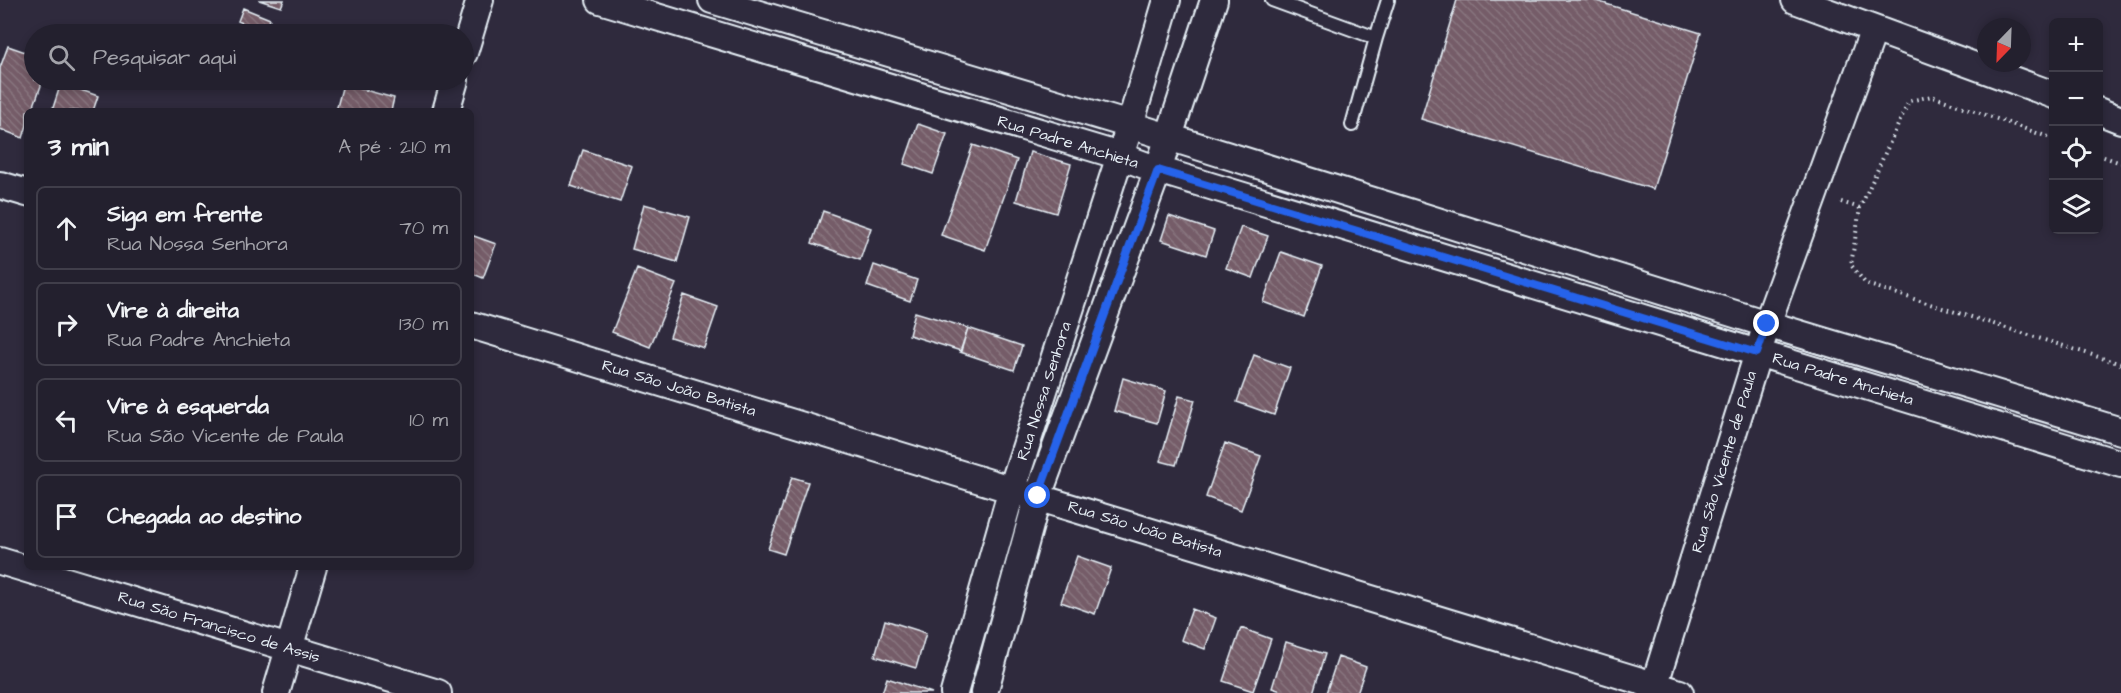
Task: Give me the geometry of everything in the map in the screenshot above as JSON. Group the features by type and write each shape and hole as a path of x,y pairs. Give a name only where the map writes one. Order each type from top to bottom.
{"street":[{"path":"473,24 480,0"},
{"name":"Rua Padre Anchieta","path":"600,0 1120,156 1158,170 2121,464"},
{"name":"Rua Padre Anchieta","path":"711,0 1130,125 1767,324 2121,431"},
{"name":"Rua Nossa Senhora","path":"954,693 1012,489 1130,125 1167,0"},
{"name":"Rua Nossa Senhora","path":"984,693 1038,496 1158,170 1214,0"},
{"path":"1795,0 2049,93"},
{"name":"Rua São Vicente de Paula","path":"1653,689 1757,353 1874,29"},
{"path":"447,108 452,90"},
{"path":"2103,113 2121,120"},
{"path":"0,185 24,192"},
{"name":"Rua São João Batista","path":"474,326 1038,496 1653,689 1680,693"},
{"name":"Rua São Francisco de Assis","path":"0,561 24,568"},
{"name":"Rua São Francisco de Assis","path":"30,570 438,693"},
{"path":"276,693 311,570"}],"lane":[{"path":"1272,0 1376,38"},
{"path":"1352,126 1388,0"}],"path":[{"path":"2049,137 1932,96 1909,101 1860,208 1851,266 1866,284 2121,364"},
{"path":"2103,157 2121,163"}],"building":[{"path":"259,0 284,0 281,7"},
{"path":"1457,0 1593,0 1701,33 1653,189 1421,119"},
{"path":"243,8 270,19 268,24 245,24 238,21"},
{"path":"8,46 24,52 24,90 39,90 33,108 24,108 23,138 0,129 0,68"},
{"path":"59,90 81,90 98,96 94,108 53,108"},
{"path":"341,90 365,90 394,98 392,108 337,108"},
{"path":"918,124 947,134 933,174 904,164"},
{"path":"973,145 1017,160 985,250 941,235"},
{"path":"583,150 632,166 620,202 571,186"},
{"path":"1030,152 1071,164 1056,213 1016,201"},
{"path":"644,204 690,217 677,262 632,249"},
{"path":"823,211 871,228 860,260 812,243"},
{"path":"1169,216 1214,231 1206,255 1161,240"},
{"path":"1241,227 1268,236 1253,278 1226,268"},
{"path":"474,236 496,244 483,278 474,274"},
{"path":"1281,252 1322,266 1304,317 1263,302"},
{"path":"874,265 917,280 910,301 867,286"},
{"path":"637,269 676,284 650,347 612,332"},
{"path":"684,295 718,307 704,348 670,337"},
{"path":"915,312 968,328 961,351 909,335"},
{"path":"968,328 1022,346 1014,370 960,352"},
{"path":"1254,355 1290,368 1274,415 1237,402"},
{"path":"1123,378 1166,391 1157,423 1114,411"},
{"path":"1179,396 1195,400 1176,465 1160,461"},
{"path":"1225,443 1261,456 1241,510 1206,497"},
{"path":"792,477 808,482 784,554 768,549"},
{"path":"1077,556 1111,568 1095,614 1061,602"},
{"path":"1192,609 1216,618 1205,649 1181,640"},
{"path":"885,620 926,633 916,668 875,656"},
{"path":"1241,628 1271,639 1253,691 1223,681"},
{"path":"1286,642 1325,654 1313,693 1287,693 1272,688"},
{"path":"1338,657 1366,667 1357,693 1326,693"},
{"path":"887,678 932,693 882,693"}],"route":[{"path":"1038,496 1158,170 1757,353 1767,324"}]}
